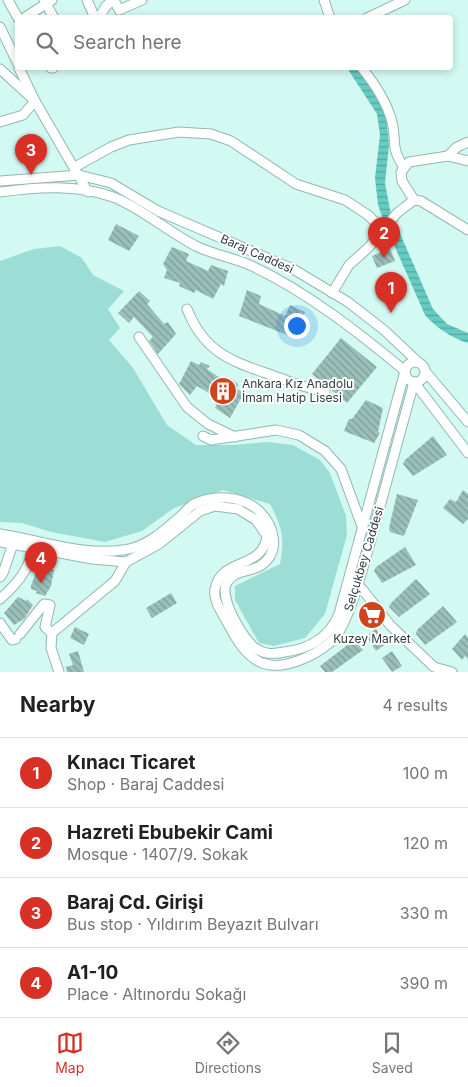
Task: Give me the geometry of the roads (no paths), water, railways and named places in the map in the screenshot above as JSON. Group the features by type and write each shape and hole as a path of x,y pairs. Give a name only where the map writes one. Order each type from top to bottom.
{"street":[{"path":"8,0 16,15"},
{"path":"87,0 94,15"},
{"path":"101,15 106,6 114,0 119,10 142,0"},
{"path":"324,0 329,15"},
{"path":"374,15 405,0"},
{"path":"28,15 47,1 53,15"},
{"path":"0,27 15,60"},
{"path":"0,69 35,101"},
{"path":"20,70 35,101 88,192"},
{"path":"363,70 384,101 392,123 395,153 403,166"},
{"path":"0,122 23,114 35,101"},
{"path":"0,181 77,171 111,147 129,140 179,132 211,134 231,141 296,184 345,200 368,215 383,228"},
{"path":"448,156 457,147 468,142"},
{"path":"414,200 402,180 401,172 403,166 409,162 448,156 468,161"},
{"name":"Baraj Caddesi","path":"77,171 111,183 158,211 293,269 332,293 384,330 418,362"},
{"name":"Baraj Caddesi","path":"0,192 30,188 70,189 113,197 198,247 252,266 346,324 405,371"},
{"path":"332,293 348,265 369,247 397,213 414,200 421,201 468,230"},
{"path":"187,309 195,329 211,346 241,366 304,389 325,391"},
{"path":"139,337 187,407 208,424 236,437"},
{"path":"466,418 418,362 409,363 405,371 408,380 414,382 468,453"},
{"name":"Selçukbey Caddesi","path":"126,562 159,544 182,527 195,514 215,506 238,508 256,520 267,536 266,547 251,561 233,566 223,574 215,588 215,599 236,640 249,655 263,663 286,663 322,650 337,635 346,617 363,528 405,371"},
{"path":"414,382 423,378 425,371"},
{"name":"Selçukbey Caddesi","path":"0,534 92,550 123,550 137,547 151,539 190,506 212,499 234,498 258,510 269,523 275,537 273,549 267,561 259,567 237,574 228,582 224,591 230,611 247,639 256,648 269,654 298,651 316,643 333,628 354,583 373,533 414,382"},
{"path":"203,436 211,440 276,430 299,435 325,451 341,469 363,528 373,533"},
{"path":"0,542 92,559 126,562 115,580 52,633 51,648 59,672"},
{"path":"0,577 13,544"},
{"path":"0,599 25,572 32,554 32,547"},
{"path":"354,583 390,625 431,664 452,672"},
{"path":"0,623 12,640 18,637 44,604 50,605 45,627 52,633"}],"place":[{"name":"Baraj Cd. Girişi","path":"31,175"},
{"name":"Hazreti Ebubekir Cami","path":"384,258"},
{"name":"Kınacı Ticaret","path":"391,313"},
{"name":"Ankara Kız Anadolu İmam Hatip Lisesi","path":"223,391"},
{"name":"A1-10","path":"41,583"},
{"name":"Kuzey Market","path":"372,615"}]}
